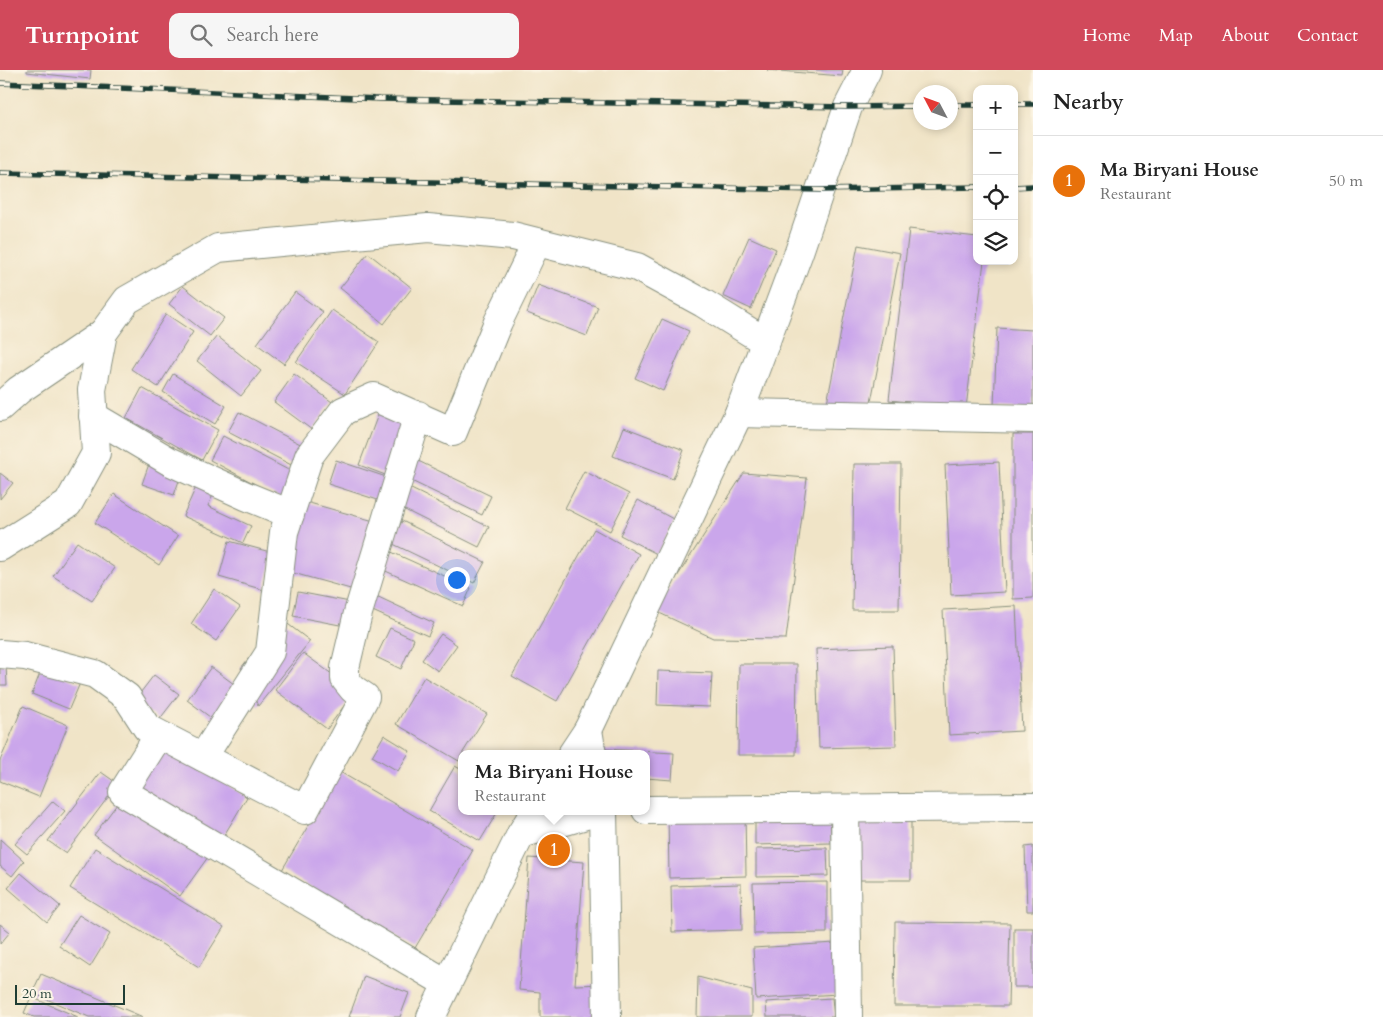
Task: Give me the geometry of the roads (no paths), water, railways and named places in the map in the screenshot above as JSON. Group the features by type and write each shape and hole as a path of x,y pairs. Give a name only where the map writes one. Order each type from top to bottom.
{"street":[{"path":"578,750 590,742 739,412 799,252 848,107 867,70"},
{"path":"0,407 20,390 103,333 127,300 218,248 428,228 513,236 637,268 703,303 766,342"},
{"path":"203,757 270,652 284,532 309,456 343,411 374,397 453,432 498,322 537,242"},
{"path":"0,547 68,504 96,452 92,390 103,333"},
{"path":"739,412 1033,420"},
{"path":"0,654 25,656 95,674 126,696 147,728 305,810 365,697 353,689 345,679 345,668 358,613 418,415"},
{"path":"93,416 170,461 290,514"},
{"path":"159,734 122,792 446,983"},
{"path":"650,810 845,810 1033,807"},
{"path":"845,810 855,1017"},
{"path":"430,1017 528,822 573,815"},
{"path":"603,815 608,1017"}],"railway":[{"path":"0,83 380,99 848,107 913,106"},
{"path":"1018,104 1033,104"},
{"path":"958,105 973,105"},
{"path":"0,173 821,190 973,187"},
{"path":"1018,187 1033,186"}],"place":[{"name":"Ma Biryani House","path":"554,850"}]}
